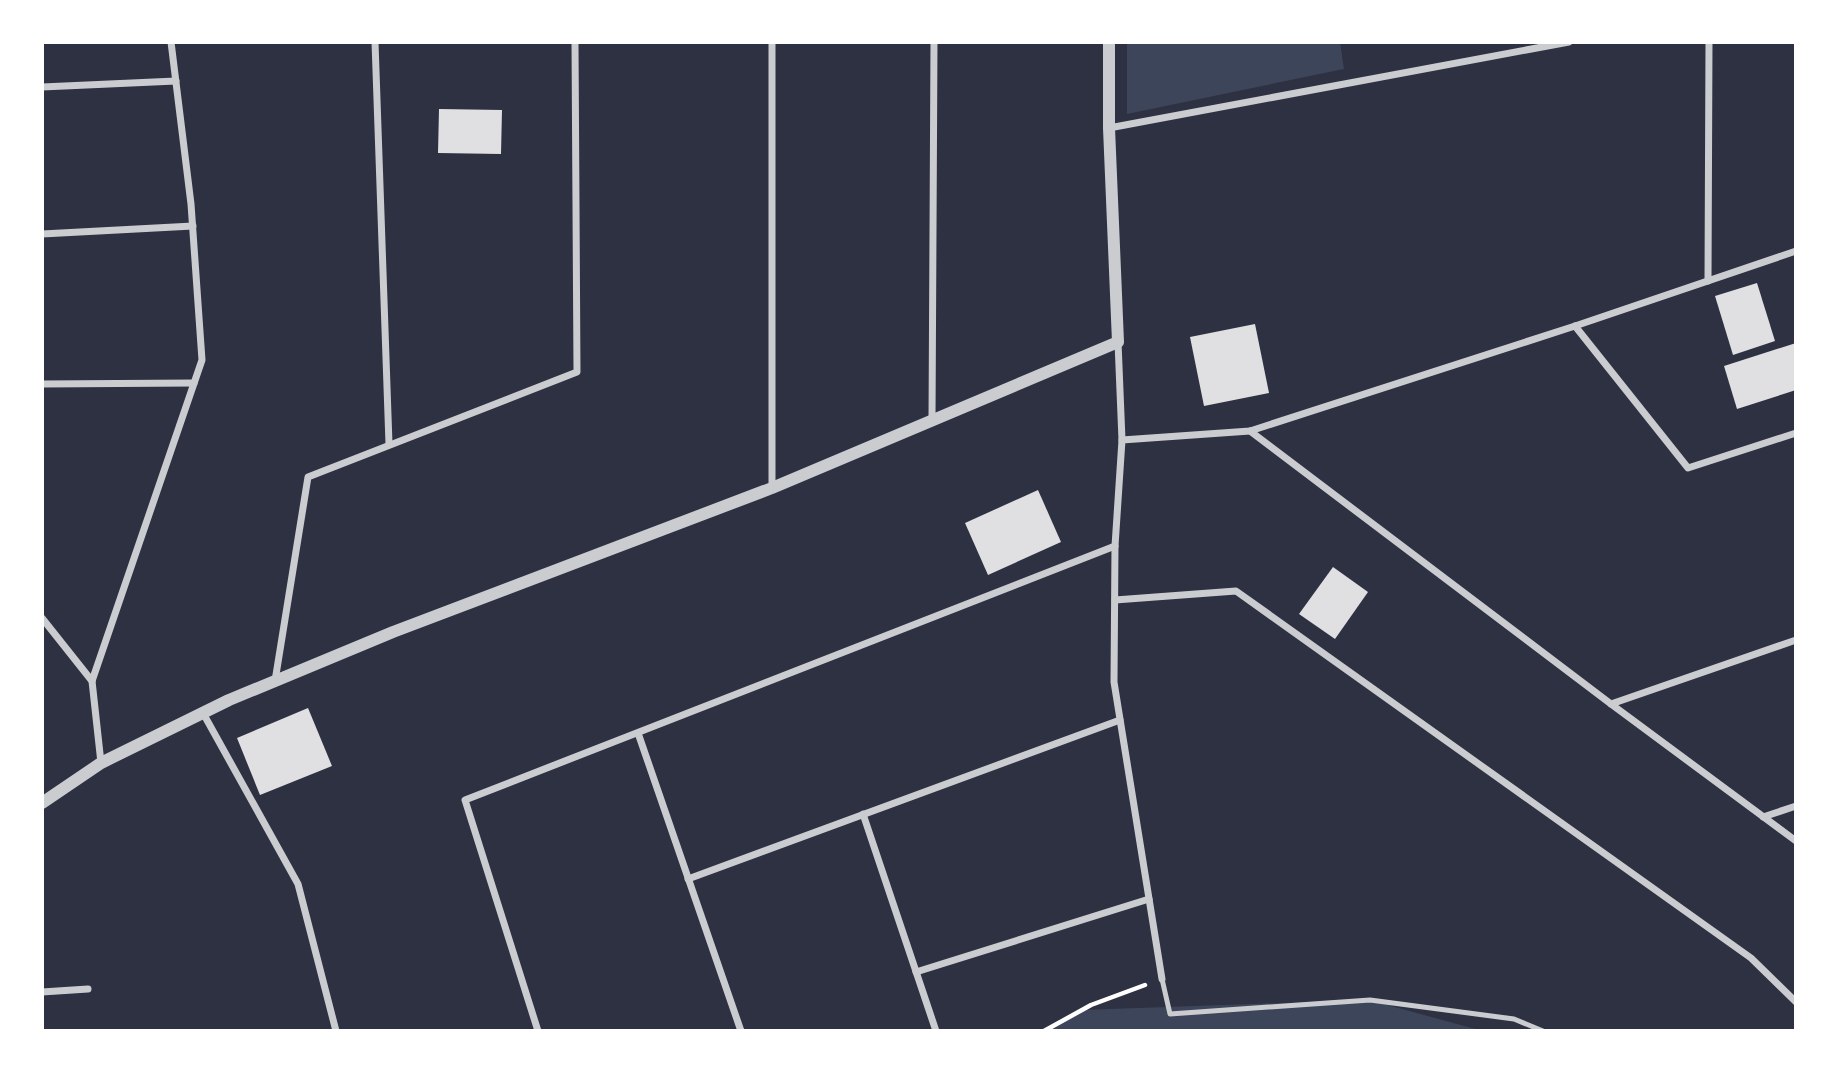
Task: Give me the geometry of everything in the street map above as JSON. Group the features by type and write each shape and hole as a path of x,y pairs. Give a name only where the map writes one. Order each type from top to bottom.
{"street":[{"path":"101,763 92,681 202,360 192,226 171,42"},
{"path":"375,42 389,444"},
{"path":"275,681 308,477 577,372 575,42"},
{"path":"772,42 772,488"},
{"path":"932,421 934,42"},
{"path":"1109,42 1109,128 1122,440 1115,547 1114,682 1161,979"},
{"path":"1109,128 1569,42"},
{"path":"1708,281 1709,42"},
{"path":"42,87 176,80"},
{"path":"42,234 192,226"},
{"path":"1122,440 1250,431 1796,251"},
{"path":"1575,326 1688,468 1796,433"},
{"path":"42,803 101,763 275,681 406,627 772,488 1118,342"},
{"path":"42,384 194,383"},
{"path":"1250,431 1796,841"},
{"path":"538,1031 465,800 1115,547"},
{"path":"1115,600 1237,591 1751,957 1796,1002"},
{"path":"42,618 92,681"},
{"path":"1611,704 1796,640"},
{"path":"203,713 298,884 336,1031"},
{"path":"688,879 1121,720"},
{"path":"638,733 741,1031"},
{"path":"1763,817 1796,806"},
{"path":"863,814 936,1031"},
{"path":"916,972 1149,899"},
{"path":"42,992 88,989"}],"lane":[{"path":"1161,979 1170,1014 1370,1000 1514,1019 1543,1031"}],"path":[{"path":"1044,1031 1091,1005 1161,979"}],"shaded area":[{"path":"1127,42 1340,42 1344,69 1127,114"},
{"path":"1369,1000 1483,1031 1048,1031 1081,1010"}],"building":[{"path":"439,109 502,110 501,154 438,153"},
{"path":"1757,283 1775,341 1733,355 1715,296"},
{"path":"1255,324 1269,393 1204,406 1190,337"},
{"path":"1796,343 1796,390 1737,409 1724,366"},
{"path":"1038,490 1061,542 988,575 965,523"},
{"path":"1333,567 1368,592 1335,639 1299,614"},
{"path":"308,708 332,766 260,795 237,738"}]}
